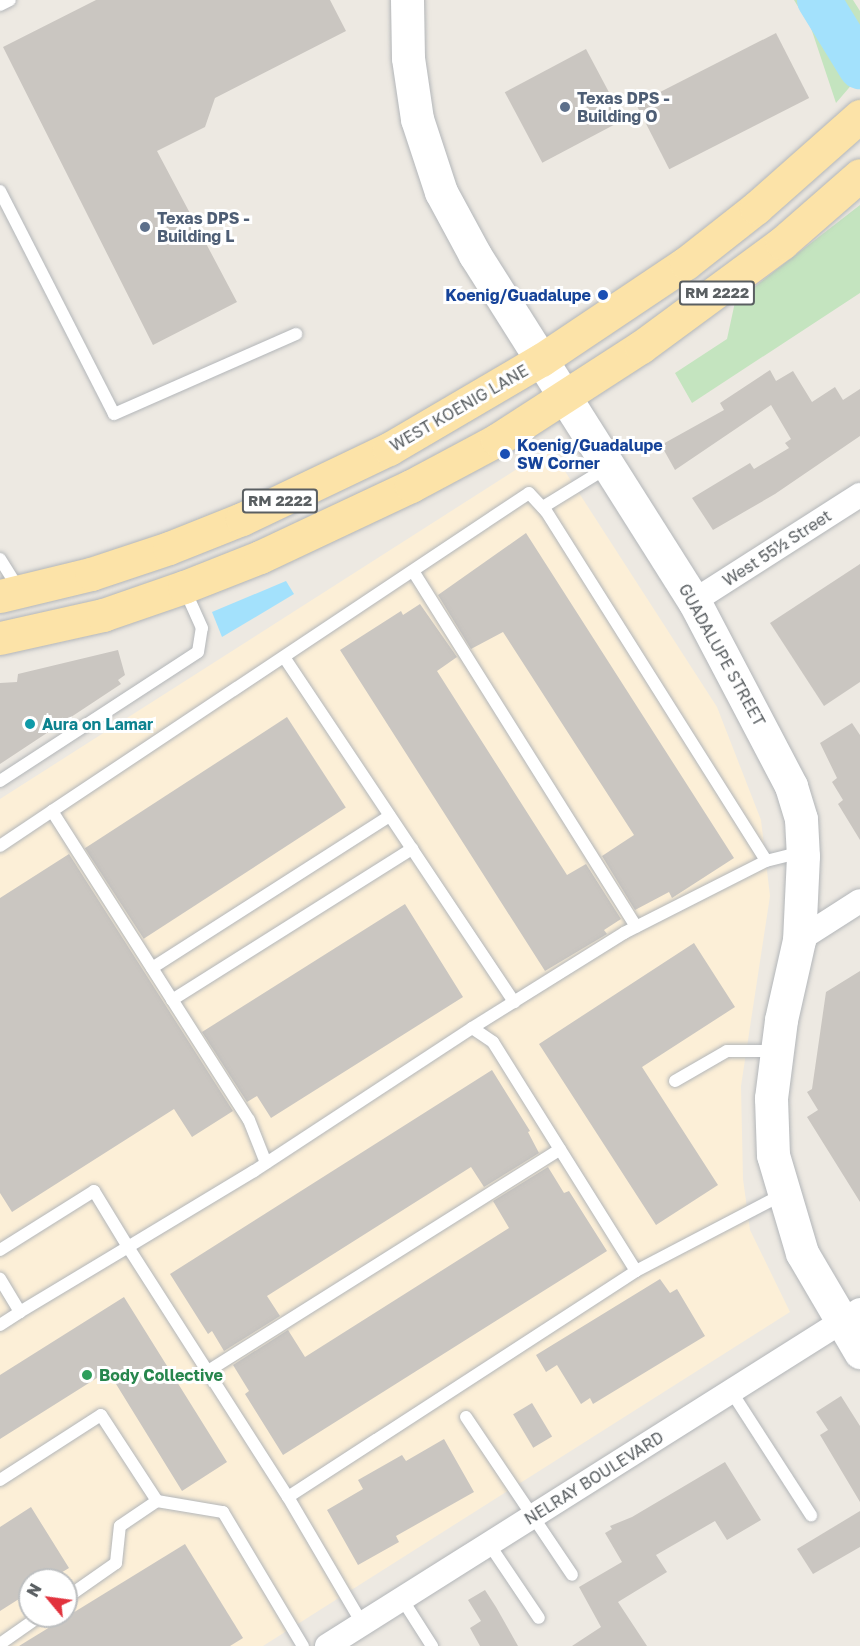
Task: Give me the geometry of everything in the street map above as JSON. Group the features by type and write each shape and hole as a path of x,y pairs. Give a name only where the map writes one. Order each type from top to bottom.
{"main road":[{"name":"WEST KOENIG LANE","path":"11,594 124,563 261,510 389,449 541,360 686,263 769,197 860,116"},
{"name":"RM 2222","path":"0,638 103,615 184,587 341,521 497,440 565,399 714,296 860,175"}],"street":[{"name":"GUADALUPE STREET","path":"407,0 408,58 417,119 441,192 475,255 694,601 791,786 801,819 803,852 798,940 776,1052 771,1123 783,1194 802,1253 850,1315 860,1352"},
{"name":"West 55½ Street","path":"694,601 860,495"},
{"path":"798,940 860,901"},
{"name":"NELRAY BOULEVARD","path":"327,1646 850,1315"}],"lane":[{"path":"0,5 9,0"},
{"path":"0,191 114,414 296,334"},
{"path":"543,507 608,467"},
{"path":"0,846 529,493 543,507 766,861"},
{"path":"0,559 11,594"},
{"path":"413,571 636,927"},
{"path":"0,781 198,652 202,628 184,587"},
{"path":"284,657 514,1002"},
{"path":"52,812 249,1120 266,1163"},
{"path":"152,968 390,816"},
{"path":"172,1000 412,849"},
{"path":"0,1324 266,1163 472,1028 636,927 766,861 803,852"},
{"path":"472,1028 493,1042 636,1271"},
{"path":"675,1082 727,1051 776,1052"},
{"path":"208,1371 561,1149"},
{"path":"0,1250 94,1191 288,1497 362,1623"},
{"path":"288,1497 636,1271 783,1194"},
{"path":"0,1279 20,1312"},
{"path":"731,1391 811,1515"},
{"path":"0,1480 100,1415 157,1502"},
{"path":"466,1417 572,1575"},
{"path":"78,1590 116,1563 120,1526 157,1502 223,1512 303,1646"},
{"path":"489,1544 539,1618"},
{"path":"402,1599 432,1646"},
{"path":"0,1644 23,1628"}],"shaded area":[{"path":"550,448 717,707 761,820 770,896 741,1086 743,1179 750,1230 790,1312 263,1646 0,1646 0,799"}],"green space":[{"path":"794,0 853,0 860,11 860,75 836,103 811,28"},
{"path":"860,205 860,293 692,403 675,373 727,339 735,302"}],"water":[{"path":"286,581 294,594 222,637 212,612"}],"building":[{"name":"Texas DPS - Building L","path":"96,0 330,0 346,31 215,98 205,127 157,151 237,302 153,345 3,47"},
{"path":"776,33 809,98 669,169 636,104"},
{"name":"Texas DPS - Building O","path":"586,49 624,120 542,163 505,92"},
{"path":"770,370 776,381 793,371 812,402 835,387 843,400 860,389 860,436 775,494 713,530 692,498 750,463 754,469 789,448 785,443 791,439 771,405 675,470 661,445 724,410 720,403"},
{"path":"526,533 734,858 672,898 669,892 635,910 602,856 634,835 503,632 471,649 438,595"},
{"path":"860,564 860,682 824,706 770,623"},
{"path":"420,604 457,657 437,671 567,875 586,864 621,919 604,930 607,934 545,971 340,650 401,611 403,615"},
{"name":"Aura on Lamar","path":"118,650 125,675 118,680 121,684 0,764 0,683 17,682 18,674"},
{"path":"287,717 346,808 144,939 85,848"},
{"path":"852,723 860,735 860,840 838,804 843,800 832,782 837,778 820,743"},
{"path":"69,854 233,1111 192,1137 174,1109 12,1212 0,1193 0,898"},
{"path":"405,904 463,997 271,1118 257,1096 247,1102 202,1032"},
{"path":"694,943 735,1007 642,1067 718,1185 656,1225 539,1044"},
{"path":"860,971 860,1202 807,1117 818,1110 807,1092 812,1089 826,992"},
{"path":"492,1070 530,1131 528,1132 539,1153 484,1187 471,1167 267,1296 280,1316 224,1351 212,1331 208,1334 170,1274"},
{"path":"548,1167 564,1193 569,1191 607,1251 283,1455 245,1394 249,1391 233,1365 288,1330 305,1357 509,1228 493,1201"},
{"path":"660,1279 670,1293 677,1289 705,1336 593,1404 590,1398 581,1404 557,1365 546,1372 536,1355"},
{"path":"124,1297 227,1462 182,1491 108,1371 0,1439 0,1375"},
{"path":"841,1396 860,1426 860,1502 820,1435 828,1430 816,1412"},
{"path":"532,1403 552,1436 533,1448 513,1414"},
{"path":"444,1439 474,1492 396,1536 399,1542 358,1565 327,1510 363,1489 358,1480 402,1455 406,1461"},
{"path":"725,1462 761,1520 727,1540 715,1521 656,1555 667,1572 618,1602 647,1646 572,1646 601,1627 579,1587 622,1562 605,1533 612,1529 610,1526 632,1517"},
{"path":"31,1507 69,1568 18,1568 18,1600 0,1611 0,1527"},
{"path":"860,1511 860,1547 813,1574 797,1549"},
{"path":"185,1544 243,1638 230,1646 19,1646 48,1628 78,1628 78,1610"},
{"path":"485,1590 518,1646 480,1646 470,1628 481,1621 468,1600"}],"waterway":[{"path":"819,0 860,67"}],"place":[{"name":"Texas DPS - Building O","path":"565,107"},
{"name":"Texas DPS - Building L","path":"145,227"},
{"name":"Koenig/Guadalupe","path":"603,295"},
{"name":"Koenig/Guadalupe SW Corner","path":"505,454"},
{"name":"Aura on Lamar","path":"30,724"},
{"name":"Body Collective","path":"87,1375"}]}
